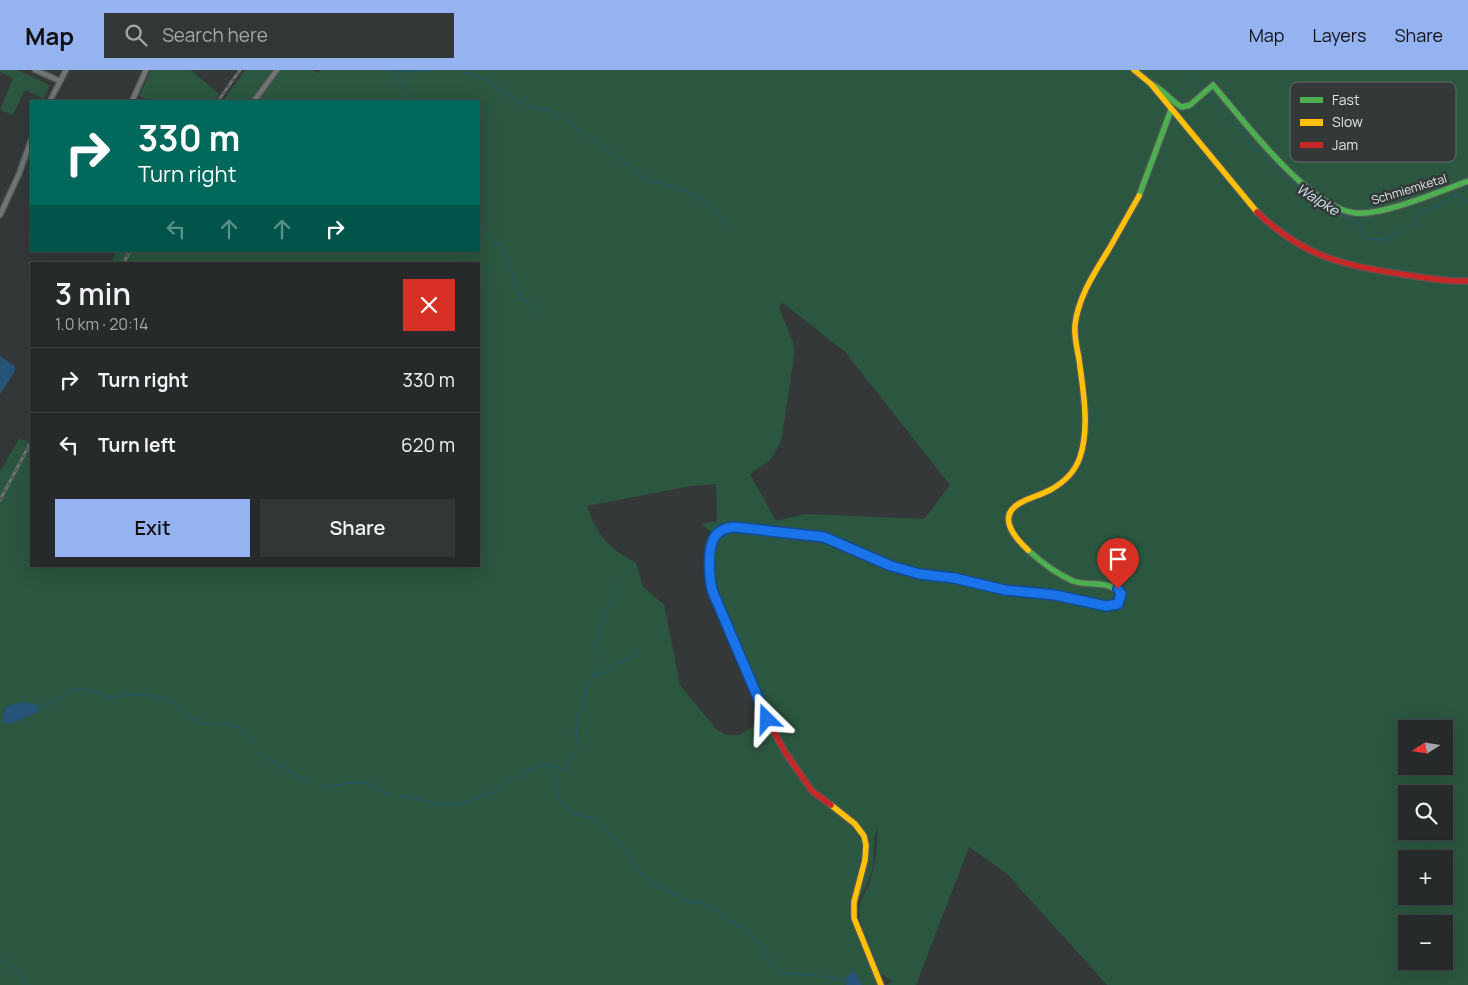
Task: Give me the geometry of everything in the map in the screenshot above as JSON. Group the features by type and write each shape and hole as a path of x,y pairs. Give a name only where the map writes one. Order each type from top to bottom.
{"street":[{"path":"35,70 60,81"},
{"path":"50,100 66,70"},
{"path":"132,100 146,70"},
{"path":"255,100 276,70"},
{"path":"1134,70 1151,84 1255,210 1271,227 1300,247 1325,258 1361,268 1456,282 1468,281"},
{"name":"Schmiemketal","path":"1151,84 1162,90 1177,105 1182,107 1190,105 1213,86 1304,185 1333,206 1344,210 1355,213 1379,210 1468,181"},
{"path":"881,985 854,918 854,902 865,860 866,845 864,836 845,814 812,791 777,738 716,604 709,570 714,539 721,530 734,527 824,537 891,566 920,574 954,578 1005,590 1055,595 1106,606 1118,604 1121,594 1118,589 1108,585 1084,584 1074,581 1026,550 1012,535 1008,518 1010,510 1016,504 1045,493 1061,483 1074,469 1081,456 1084,440 1083,403 1075,336 1077,314 1083,295 1140,193 1172,110"},
{"path":"0,215 19,174 30,143"}],"green space":[{"path":"0,70 17,70 50,85 44,99 25,90 13,115 0,110 13,78 0,72"},
{"path":"151,70 191,70 219,94 215,100 149,100 139,96"},
{"path":"245,70 274,70 253,100 224,100"},
{"path":"279,70 312,70 318,73 320,70 1468,70 1468,985 1107,985 1006,873 969,847 916,985 886,985 892,981 879,970 859,916 860,902 869,885 873,868 877,848 877,828 872,870 859,901 857,912 863,938 881,985 0,985 0,472 19,439 30,442 30,567 480,567 480,262 111,262 116,252 480,252 480,100 258,100","holes":["783,303 845,352 950,485 924,519 805,514 776,521 750,474 770,460 781,442 795,351 779,306","716,484 717,521 701,524 713,534 709,556 711,595 765,720 739,735 726,735 716,729 680,685 664,604 643,587 636,563 618,552 605,540 595,526 587,506 691,486","24,702 36,704 35,714 2,721 6,706"]}],"water":[{"path":"0,356 15,366 15,371 0,394"},
{"path":"24,702 36,704 38,712 8,725 2,721 6,706"},
{"path":"855,971 862,985 846,985 848,976"}],"waterway":[{"path":"388,70 398,72 431,70"},
{"path":"458,70 488,81 517,101 534,108 551,110 648,180 679,188 708,204 731,228"},
{"name":"Walpke","path":"1188,70 1205,90"},
{"path":"389,72 402,83 406,92 405,97"},
{"name":"Walpke","path":"1207,93 1226,118 1242,130 1253,149 1260,151 1286,178 1319,203 1330,206 1338,213 1354,220 1362,228 1362,237 1365,239 1388,240 1391,235 1401,231 1417,220 1418,215 1457,195 1468,201"},
{"path":"480,226 492,241 500,245 516,282 519,298 530,304 541,315"},
{"path":"595,659 596,643 601,631 602,618 620,582"},
{"path":"593,675 605,673 618,663 640,652"},
{"path":"577,745 576,726 578,714 583,709 594,665"},
{"path":"38,707 49,705 72,690 84,688 109,697 145,694 167,699 193,719 204,724 215,724"},
{"path":"223,723 243,730 254,743"},
{"path":"260,754 311,784"},
{"path":"552,765 560,769 565,768 576,754"},
{"path":"400,796 451,805 462,803 495,791 519,774 550,764 559,799 576,815 595,819 626,849 636,869 657,885 687,901 708,905 726,919 746,929 761,946 771,963 783,973 845,980"},
{"path":"323,786 365,783 373,785 384,793 391,795"},
{"path":"0,959 12,967 26,985"}],"railway":[{"path":"219,100 240,70"},
{"path":"124,262 129,252"},
{"path":"0,500 30,444"}],"traffic: fast":[{"path":"1151,84 1182,107 1190,105 1213,85 1259,139 1297,179 1317,195 1337,207 1355,213 1380,211 1396,207 1468,181"},
{"path":"1139,196 1171,110"},
{"path":"993,586 1055,595 1106,606 1118,604 1121,594 1116,589 1111,586 1073,581 1049,567 1028,550"}],"traffic: slow":[{"path":"1134,70 1151,84 1257,212"},
{"path":"1028,550 1017,538 1010,526 1010,513 1014,507 1022,502 1047,492 1059,484 1072,472 1078,462 1085,433 1085,408 1075,334 1077,315 1088,285 1139,196"},
{"path":"724,619 711,580 709,552 713,541 721,532 734,527 823,537 891,566 919,574 954,578 993,586"},
{"path":"831,805 855,824 864,836 866,845 865,860 854,902 854,918 881,985"}],"traffic: jam":[{"path":"1257,212 1275,228 1309,250 1344,263 1437,280 1468,281"},
{"path":"724,619 767,719 785,752 812,791 831,805"}],"route":[{"path":"767,719 716,604 710,582 709,570 712,544 717,533 725,528 734,527 830,538 906,571 954,578 1005,590 1055,595 1106,606 1118,604 1121,594 1118,589"}]}
